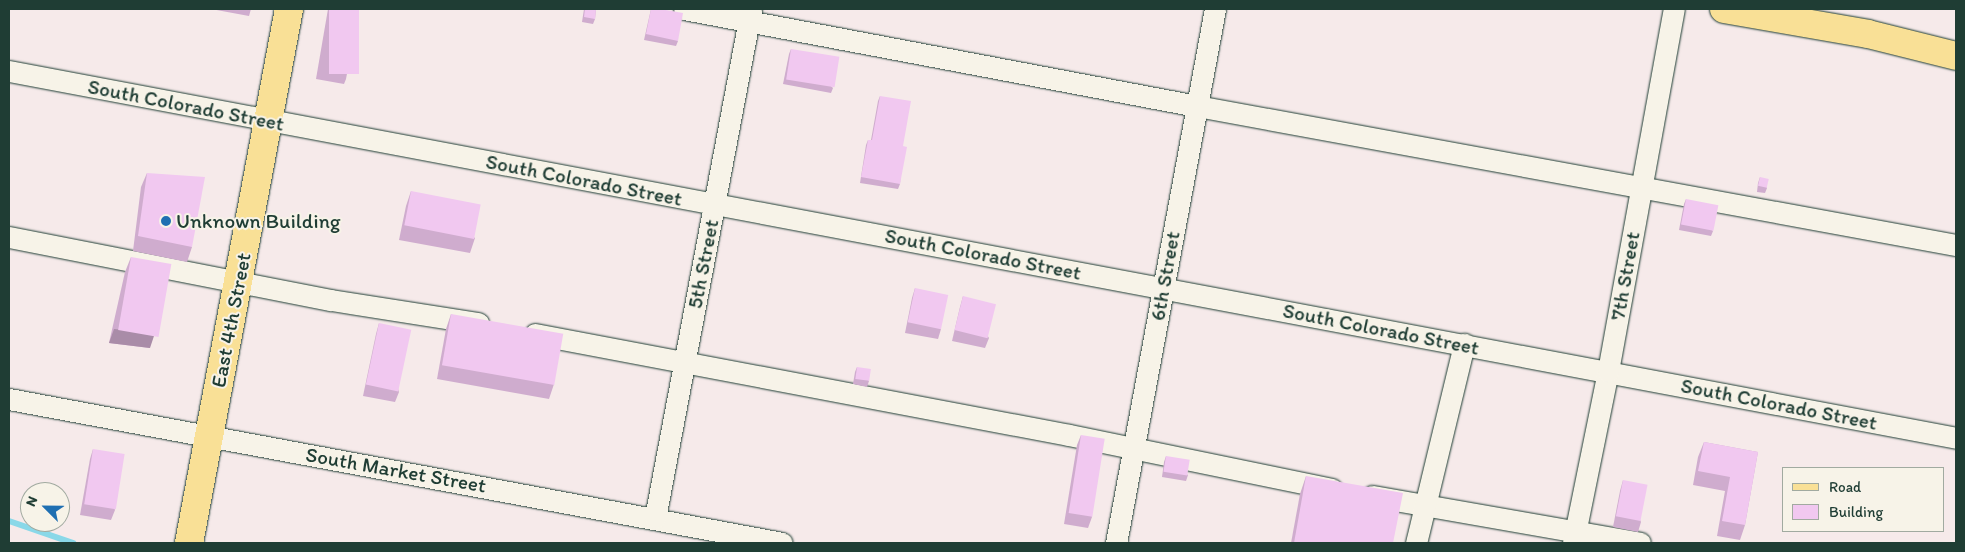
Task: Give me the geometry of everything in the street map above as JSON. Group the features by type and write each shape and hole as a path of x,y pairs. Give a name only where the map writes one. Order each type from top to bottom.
{"main road":[{"name":"East 4th Street","path":"189,543 289,9"},
{"path":"1724,9 1868,34 1956,56"}],"street":[{"path":"684,9 750,15 1197,106 1956,246"},
{"name":"6th Street","path":"1116,543 1215,9"},
{"name":"7th Street","path":"1574,538 1608,371 1674,9"},
{"name":"5th Street","path":"655,518 750,15"},
{"name":"South Colorado Street","path":"9,71 1956,438"},
{"path":"9,237 331,300 510,329 1134,448 1574,538 1640,543"},
{"path":"1416,543 1464,344"},
{"name":"South Market Street","path":"9,399 782,543"}],"building":[{"path":"329,9 359,9 359,74 329,74"},
{"path":"585,9 596,9 595,19 584,17"},
{"path":"651,9 683,13 678,41 646,34"},
{"path":"791,49 839,57 835,87 786,80"},
{"path":"880,96 911,101 903,146 907,147 900,184 861,177 868,140 872,140"},
{"name":"Unknown Building","path":"147,173 205,177 192,247 138,236"},
{"path":"1760,177 1769,179 1767,188 1758,186"},
{"path":"411,191 481,205 474,239 404,225"},
{"path":"1686,199 1718,205 1713,231 1681,225"},
{"name":"Unknown Building","path":"131,257 171,264 159,337 118,330"},
{"path":"915,288 948,295 941,329 908,322"},
{"path":"963,296 996,304 988,338 955,330"},
{"path":"451,314 563,334 554,385 442,365"},
{"path":"379,323 411,330 398,391 366,385"},
{"path":"857,367 871,369 869,381 855,379"},
{"path":"1081,435 1105,439 1092,517 1069,513"},
{"path":"1704,442 1758,452 1745,525 1722,521 1730,477 1698,471"},
{"path":"93,449 125,454 116,509 84,504"},
{"path":"1166,456 1190,460 1187,476 1163,472"},
{"path":"1306,476 1403,493 1393,543 1294,543"},
{"path":"1623,480 1648,485 1640,521 1616,516"}],"waterway":[{"path":"9,521 73,543"}],"place":[{"name":"Unknown Building","path":"166,221"}]}
